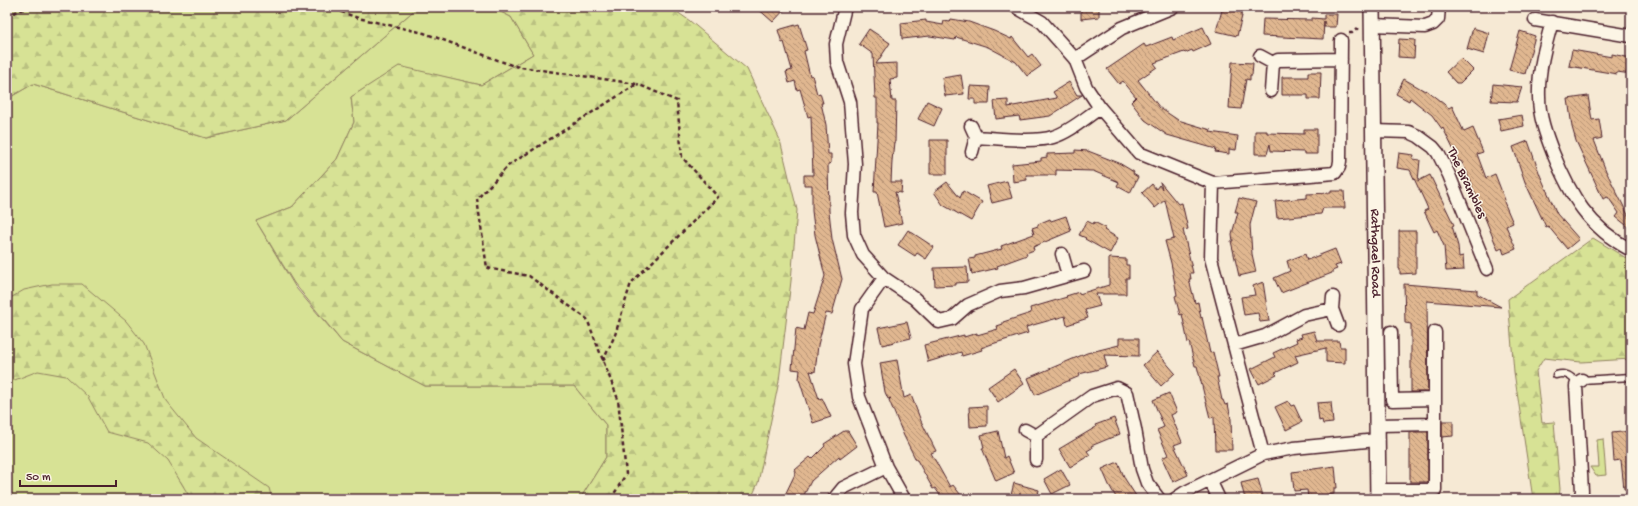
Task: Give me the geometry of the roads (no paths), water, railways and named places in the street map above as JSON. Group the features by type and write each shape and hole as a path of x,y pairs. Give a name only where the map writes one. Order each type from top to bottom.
{"street":[{"path":"845,7 836,44 837,62 850,102 855,164 852,213 854,235 863,255 884,278 914,298 939,322 952,319 968,305 1000,291 1024,288 1084,271"},
{"path":"1016,7 1042,22 1075,59 1086,87 1100,108 1139,153 1213,183 1335,172 1339,167 1340,161 1341,40"},
{"path":"1075,59 1122,28 1173,7"},
{"name":"Rathgael Road","path":"1372,7 1378,495"},
{"path":"1372,25 1429,26 1438,19 1439,7"},
{"path":"1535,20 1631,36"},
{"path":"1552,22 1539,85 1540,110 1546,132 1565,182 1580,207 1600,229 1611,238 1631,250"},
{"path":"1260,56 1273,62 1278,60 1341,59"},
{"path":"1271,91 1273,62"},
{"path":"972,152 974,132 1030,140 1052,138 1064,133 1100,108"},
{"name":"The Brambles","path":"1373,131 1409,132 1418,136 1433,147 1438,153 1449,175 1487,269"},
{"path":"1213,183 1211,258 1263,454"},
{"path":"1062,254 1068,275"},
{"path":"884,278 862,309 854,364 859,397 886,466 904,499"},
{"path":"1234,345 1265,336 1304,315 1332,303 1338,325"},
{"path":"1391,332 1392,400 1435,399"},
{"path":"1378,495 1435,490 1435,332"},
{"path":"1579,382 1582,491 1580,499"},
{"path":"1036,436 1092,396 1117,388 1127,393 1142,468 1147,483 1159,499"},
{"path":"1176,499 1210,480 1263,454 1377,432 1435,424"},
{"path":"1025,430 1036,436"},
{"path":"1036,436 1036,460"},
{"path":"834,499 843,488 886,466"},
{"path":"1210,480 1219,499"}],"lane":[{"path":"1556,375 1566,374 1579,382 1631,377"}]}
